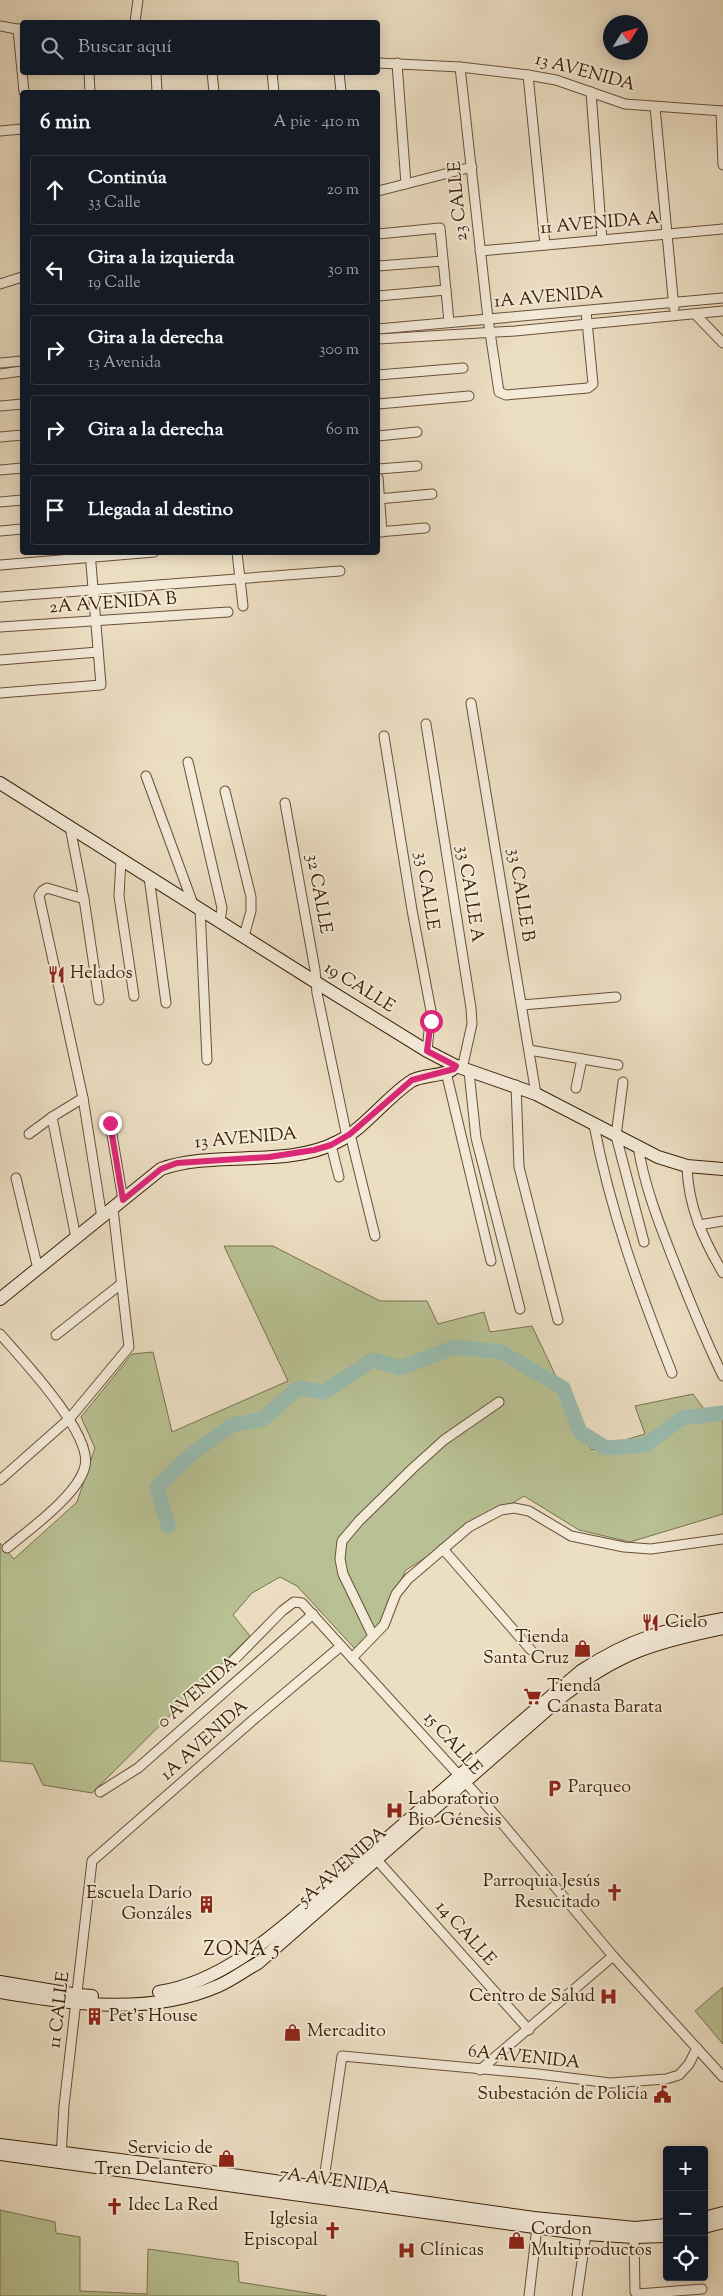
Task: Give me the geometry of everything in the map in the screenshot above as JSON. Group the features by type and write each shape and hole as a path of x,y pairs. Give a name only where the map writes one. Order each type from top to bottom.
{"street":[{"path":"135,20 138,0"},
{"path":"0,26 20,30"},
{"name":"13 AVENIDA","path":"380,63 460,67 528,75 556,80 625,104 722,111"},
{"path":"398,63 406,184"},
{"name":"23 CALLE","path":"460,67 488,320 500,392 506,396 588,388 593,384 594,379 588,325"},
{"path":"23,75 24,90"},
{"path":"89,75 90,90"},
{"path":"156,75 157,90"},
{"path":"212,75 214,90"},
{"path":"272,75 274,90"},
{"path":"339,75 340,90"},
{"path":"528,75 545,245"},
{"path":"591,92 602,240"},
{"path":"655,107 674,316"},
{"path":"722,111 723,165"},
{"path":"0,132 20,129"},
{"path":"380,190 472,167"},
{"path":"380,234 440,228 450,322"},
{"name":"11 AVENIDA A","path":"480,251 723,230"},
{"path":"380,266 443,261"},
{"path":"0,284 20,278"},
{"path":"380,296 446,290"},
{"name":"1A AVENIDA","path":"380,329 723,298"},
{"path":"586,310 588,325"},
{"name":"1A AVENIDA","path":"380,339 588,325 723,311"},
{"path":"696,314 723,343"},
{"path":"0,363 20,361"},
{"path":"380,375 462,368"},
{"path":"0,374 20,372"},
{"path":"380,404 469,396"},
{"path":"0,406 20,404"},
{"path":"380,436 417,432"},
{"path":"0,437 20,435"},
{"path":"380,469 418,466"},
{"path":"0,470 20,468"},
{"path":"380,499 432,494"},
{"path":"0,502 20,500"},
{"path":"380,532 425,528"},
{"path":"0,531 20,529"},
{"path":"0,565 106,555"},
{"path":"238,555 243,606"},
{"path":"0,694 100,685 90,556"},
{"path":"0,597 340,571"},
{"name":"2A AVENIDA B","path":"0,627 228,612"},
{"path":"0,660 98,652"},
{"name":"33 CALLE B","path":"472,702 536,1094"},
{"name":"33 CALLE A","path":"426,724 472,1008 472,1024 458,1070 520,1309"},
{"name":"33 CALLE","path":"384,736 412,910 431,1010 427,1051"},
{"path":"188,762 222,908 220,920"},
{"path":"146,776 196,906 207,1060"},
{"name":"19 CALLE","path":"0,782 121,860 458,1070 516,1085 638,1146 658,1158 687,1166 723,1169"},
{"path":"225,791 251,896 252,911 244,936"},
{"name":"32 CALLE","path":"286,803 317,983 317,993 349,1135 375,1236"},
{"path":"70,827 84,899 99,1000"},
{"path":"121,860 119,896 134,996"},
{"path":"149,876 166,1003"},
{"path":"84,899 47,888 39,896 83,1098 102,1218"},
{"path":"522,1005 616,997"},
{"path":"529,1050 618,1065"},
{"path":"576,1088 582,1059"},
{"path":"458,1070 491,1261"},
{"name":"13 AVENIDA","path":"0,1300 161,1169 177,1163 269,1157 314,1150 331,1145 349,1135 412,1080 458,1070"},
{"path":"623,1082 616,1136 644,1242"},
{"path":"516,1085 519,1167 558,1320"},
{"path":"29,1134 52,1116 83,1098"},
{"path":"52,1116 76,1238"},
{"path":"110,1123 123,1200"},
{"path":"594,1125 610,1200 626,1251 672,1373"},
{"path":"331,1145 339,1177"},
{"path":"638,1146 641,1164 662,1230 702,1335 723,1376"},
{"path":"687,1166 689,1196 699,1225 723,1273"},
{"path":"16,1178 38,1269"},
{"path":"0,1480 70,1418 129,1347 113,1209"},
{"path":"699,1225 723,1221"},
{"path":"56,1335 121,1284"},
{"path":"0,1334 70,1418 86,1455 86,1465 83,1472 66,1498 8,1548"},
{"path":"373,1636 344,1574 340,1559 342,1541 359,1521 444,1440 499,1402"},
{"path":"352,1658 384,1625 396,1594 408,1579 469,1528 501,1510 514,1508 529,1511 571,1536 624,1547 651,1548 723,1539"},
{"path":"443,1550 530,1650"},
{"path":"232,1662 282,1611 294,1602 302,1603 314,1614"},
{"name":"15 CALLE","path":"314,1614 496,1816 613,1956 723,2077"},
{"name":"0 AVENIDA","path":"100,1792 138,1768 314,1614"},
{"name":"5A AVENIDA","path":"0,1992 130,2006 172,1999 218,1986 258,1963 377,1860 581,1671 611,1652 642,1638 668,1629 723,1618"},
{"name":"5A AVENIDA","path":"0,1982 77,2000 131,1997 170,1990 208,1976 250,1953 564,1695 614,1661 641,1648 670,1639 723,1628"},
{"name":"1A AVENIDA","path":"92,1861 253,1720 341,1646"},
{"name":"14 CALLE","path":"377,1860 529,2030"},
{"name":"11 CALLE","path":"61,2158 64,2106 92,1861"},
{"path":"480,2070 529,2030 613,1956"},
{"name":"6A AVENIDA","path":"322,2193 342,2056 538,2074 610,2083 666,2079 679,2075 689,2064 697,2048"},
{"name":"7A AVENIDA","path":"0,2145 61,2158"},
{"name":"7A AVENIDA","path":"0,2154 61,2158 322,2193 534,2218 634,2228 663,2225"},
{"name":"7A AVENIDA","path":"322,2193 326,2197 586,2234 634,2237 663,2236"},
{"path":"708,2217 723,2213"},
{"path":"708,2227 723,2222"},
{"path":"529,2296 537,2227"},
{"path":"577,2296 586,2234"},
{"path":"634,2237 635,2292 638,2294 702,2289"}],"green space":[{"path":"224,1246 273,1246 380,1301 427,1301 438,1324 484,1312 490,1332 532,1326 591,1450 645,1434 635,1406 693,1394 710,1417 723,1409 723,1514 630,1542 579,1530 524,1496 406,1570 380,1624 356,1650 297,1586 280,1577 252,1593 233,1615 250,1636 92,1793 43,1785 33,1764 0,1761 0,1543 14,1559 77,1502 95,1448 81,1417 132,1354 153,1352 172,1432 288,1381"},
{"path":"723,1987 723,2044 695,2011"},
{"path":"0,2210 55,2222 56,2233 80,2237 80,2291 147,2294 148,2249 238,2262 239,2282 327,2296 0,2296"}],"waterway":[{"path":"168,1526 157,1487 194,1452 232,1425 263,1419 298,1388 324,1392 373,1360 400,1368 455,1347 501,1352 563,1388 580,1432 606,1448 646,1445 682,1418 723,1413"}],"place":[{"name":"Helados","path":"56,974"},
{"name":"Cielo","path":"651,1623"},
{"name":"Tienda Santa Cruz","path":"583,1648"},
{"name":"Tienda Canasta Barata","path":"533,1697"},
{"name":"Parqueo","path":"554,1788"},
{"name":"Laboratorio Bio-Génesis","path":"394,1810"},
{"name":"Parroquia Jesús Resucitado","path":"614,1892"},
{"name":"Escuela Darío Gonzáles","path":"206,1904"},
{"name":"Centro de Salud","path":"609,1997"},
{"name":"Pet's House","path":"95,2017"},
{"name":"Mercadito","path":"293,2032"},
{"name":"Subestación de Policía","path":"662,2095"},
{"name":"Servicio de Tren Delantero","path":"227,2159"},
{"name":"Idec La Red","path":"114,2206"},
{"name":"Iglesia Episcopal","path":"332,2230"},
{"name":"Cordon Multiproductos","path":"517,2240"},
{"name":"Clínicas","path":"406,2251"}],"district":[{"name":"ZONA 5","path":"242,1950"}],"route":[{"path":"110,1123 123,1200 161,1169 177,1163 198,1160 269,1157 324,1148 350,1134 412,1080 454,1069 456,1066 427,1051 431,1021"}]}
